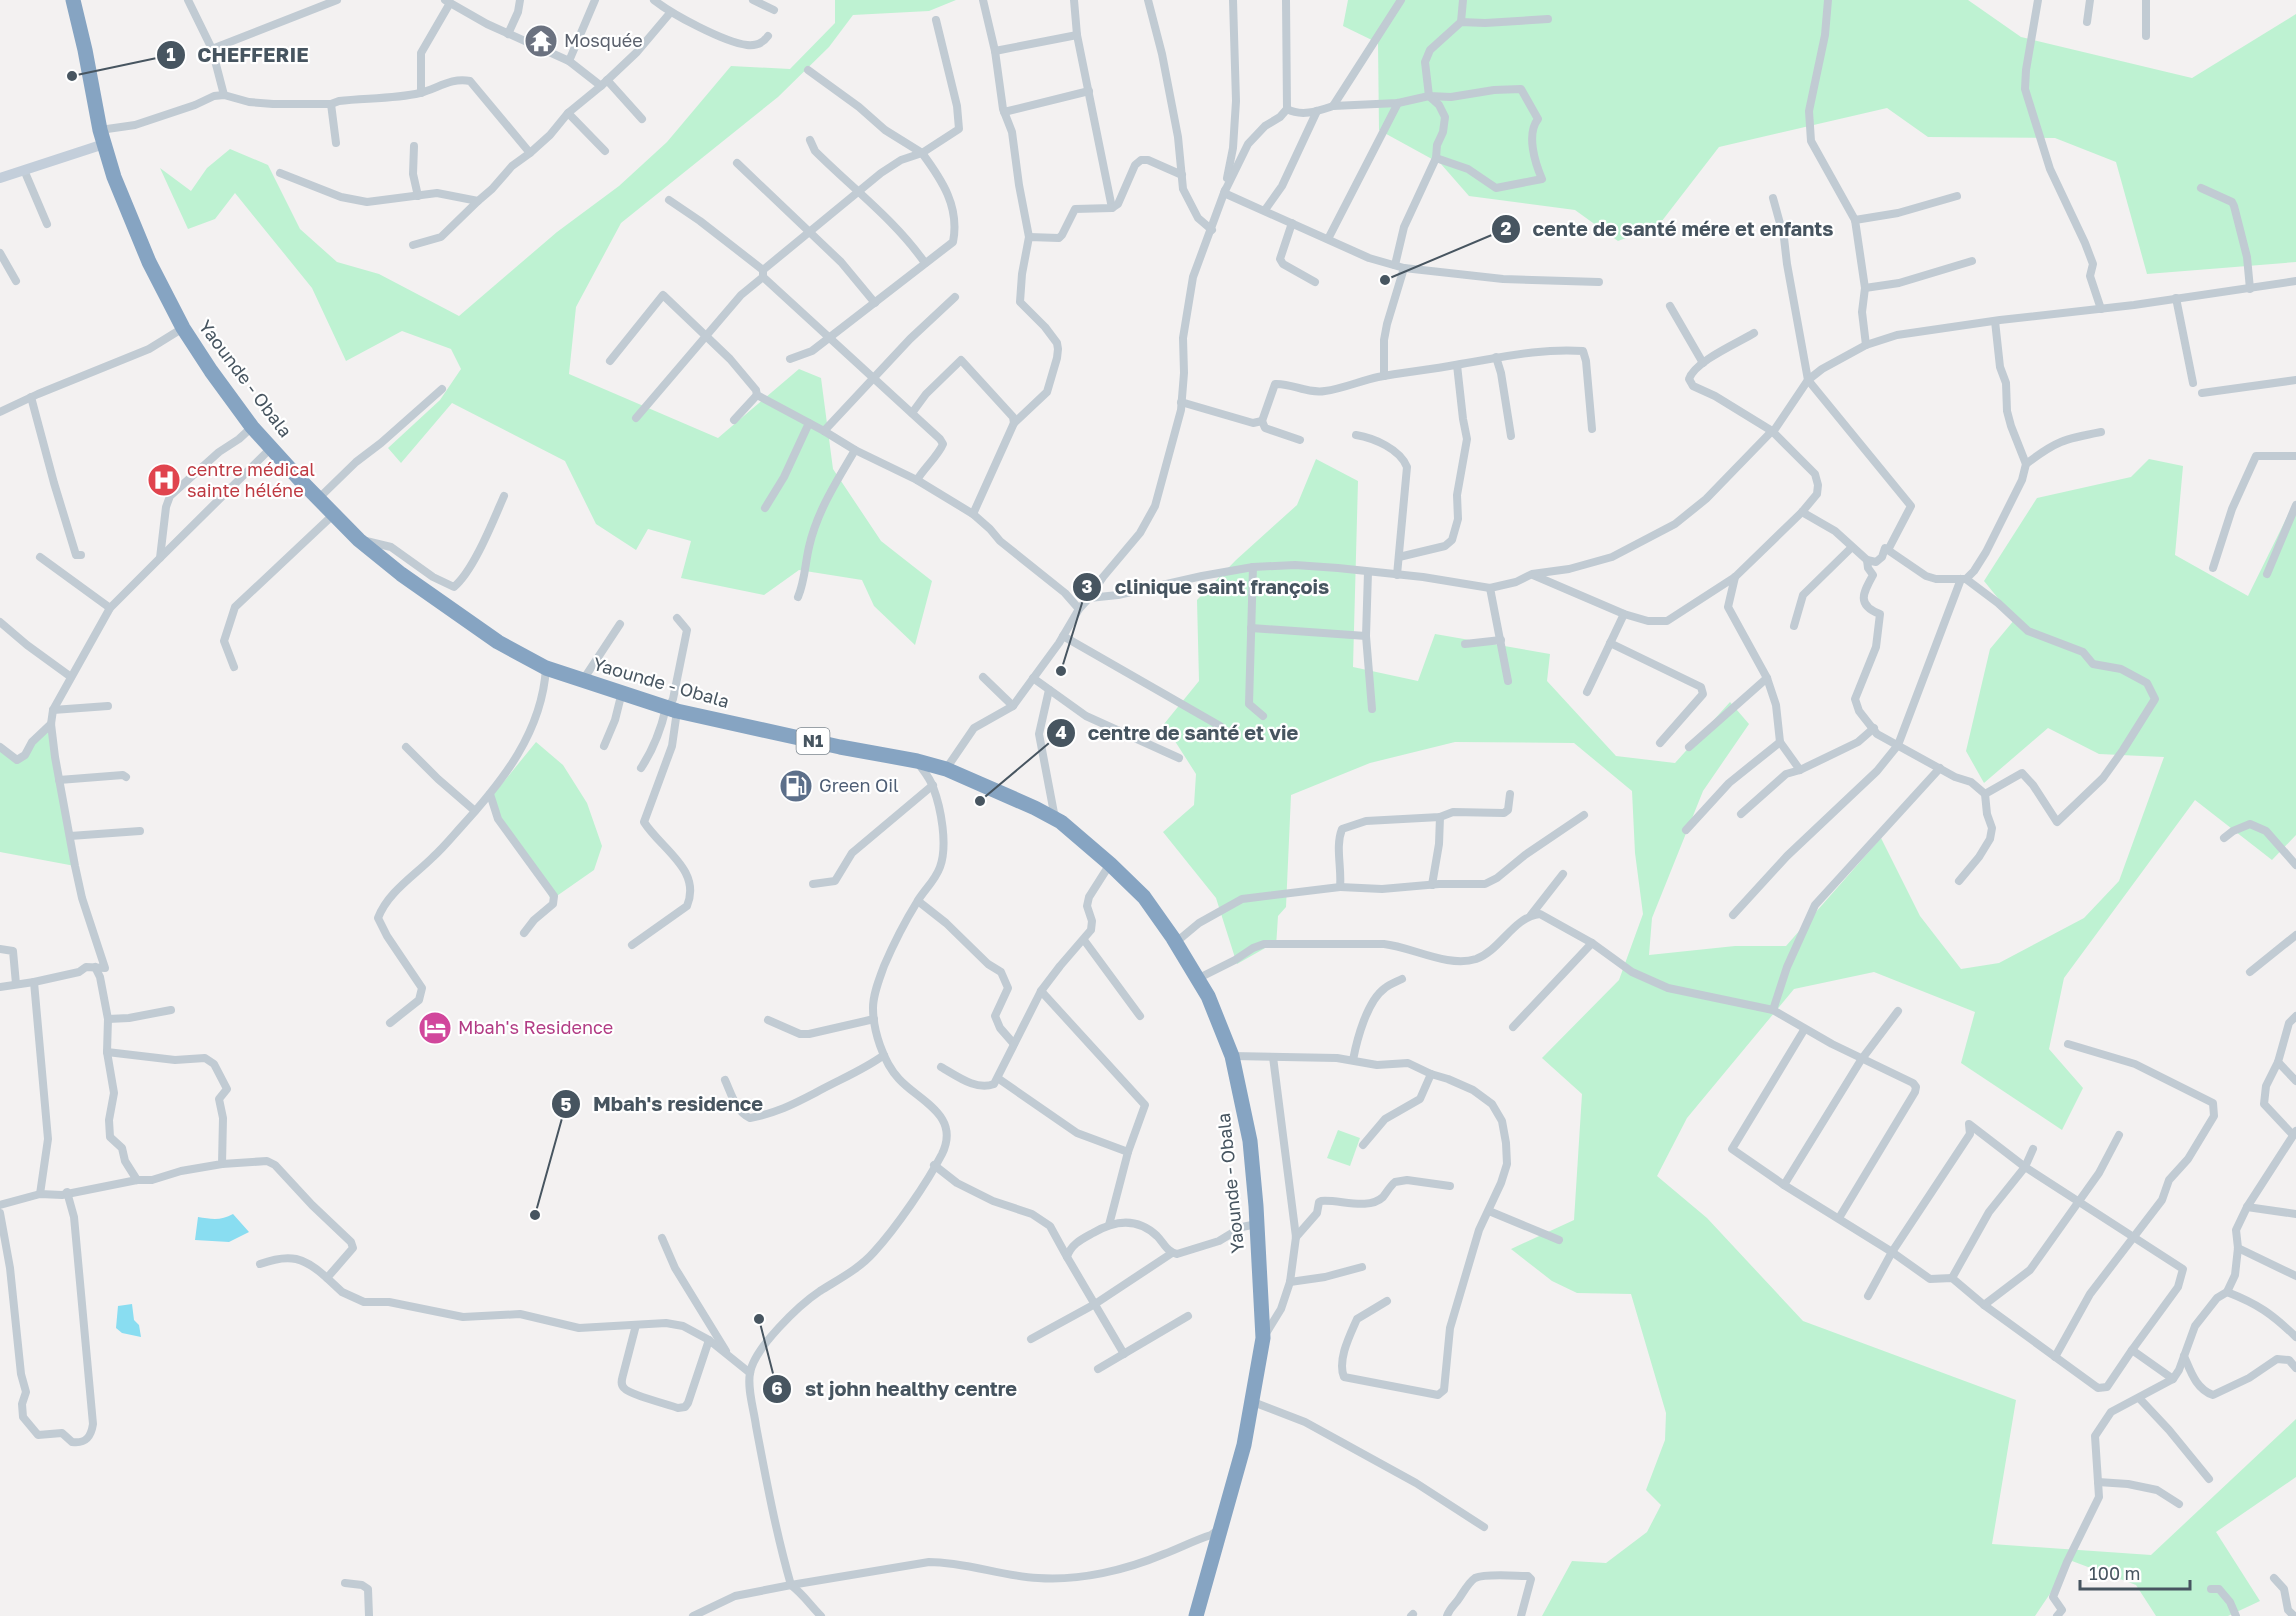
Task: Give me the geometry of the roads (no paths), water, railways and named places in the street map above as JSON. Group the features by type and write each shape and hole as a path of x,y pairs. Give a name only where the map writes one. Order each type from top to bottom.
{"highway":[{"name":"Yaounde - Obala","path":"73,0 102,137 131,224 183,328 252,427 359,540 401,574 498,642 546,668 671,710 946,769 1035,808 1061,822 1110,864 1144,897 1173,938 1199,978 1222,1027 1232,1056 1250,1141 1263,1338 1244,1445 1196,1616"}],"street":[{"path":"188,0 212,49 224,95"},
{"path":"212,49 337,0"},
{"path":"507,34 518,12 520,0"},
{"path":"569,62 595,0"},
{"path":"654,0 670,13 739,43 756,44 764,42 768,36"},
{"path":"753,0 774,10"},
{"path":"973,514 1014,423 1047,392 1057,358 1057,343 1045,327 1020,302 1022,274 1029,237 1012,132 1004,112 995,51 983,0"},
{"path":"1074,0 1077,35 1112,208"},
{"path":"1148,0 1162,54 1178,137 1183,189 1198,218 1212,230"},
{"path":"946,769 974,728 1013,706 1063,636 1079,609 1140,533 1155,507 1181,402 1184,373 1183,338 1190,288 1224,193 1233,148 1236,101 1233,0"},
{"path":"1224,193 1248,144 1265,126 1280,117 1287,109 1286,0"},
{"path":"1333,106 1401,0"},
{"path":"1461,22 1463,0"},
{"path":"1828,0 1825,35 1809,111 1811,141 1855,220 1865,288 1862,312 1866,345"},
{"path":"2038,0 2025,89 2050,169 2093,264 2090,276 2101,309"},
{"path":"2086,22 2090,0"},
{"path":"2146,0 2146,36"},
{"path":"421,93 420,53 448,1 507,34 569,62 604,83 642,119"},
{"path":"413,244 441,237 492,189 512,166 550,135 568,113 604,83 652,36 670,13"},
{"path":"636,418 741,295 763,274 881,173 901,160 922,153 959,129 957,106 936,20"},
{"path":"1395,266 1404,227 1436,158 1437,145 1443,132 1445,117 1439,105 1429,96 1425,62 1430,50 1461,22 1548,20"},
{"path":"995,51 1077,35"},
{"path":"790,359 812,351 953,242 956,226 946,188 922,153 885,130 859,107 808,70"},
{"path":"0,178 214,96 224,95 249,102 273,104 331,104 339,101 421,93 446,82 462,80 470,81 530,153"},
{"path":"1287,109 1296,114 1333,106 1398,103 1429,96 1451,97 1494,90 1521,89 1538,119 1534,125 1533,142 1537,168 1542,179 1496,188 1468,169 1436,158"},
{"path":"1004,112 1089,91"},
{"path":"1328,239 1398,103"},
{"path":"331,104 336,143"},
{"path":"1265,210 1282,186 1317,111"},
{"path":"568,113 605,151"},
{"path":"810,140 815,151 903,236 925,264"},
{"path":"414,146 413,174 418,196"},
{"path":"1029,237 1059,238 1075,209 1112,208 1118,204 1135,165 1141,160 1148,160 1182,175"},
{"path":"737,163 841,262 875,303"},
{"path":"24,170 47,224"},
{"path":"280,173 341,197 367,202 437,194 478,201"},
{"path":"2201,188 2232,202 2234,206 2247,257 2250,289"},
{"path":"1224,193 1369,258 1395,266 1503,279 1599,282"},
{"path":"1855,220 1898,213 1957,196"},
{"path":"1773,198 1784,238 1808,380 1889,482 1911,506 1888,550"},
{"path":"669,200 700,221 763,274 800,313 912,413 943,444 917,480"},
{"path":"1292,223 1280,259 1283,264 1315,282"},
{"path":"0,253 15,281"},
{"path":"1865,288 1899,283 1971,261"},
{"path":"1384,376 1387,324 1404,268"},
{"path":"1089,598 1118,595 1253,567 1295,565 1423,577 1490,588 1516,582 1532,574 1569,569 1611,557 1675,524 1706,499 1772,431 1808,380 1822,369 1866,345 1916,331 2101,309 2296,281"},
{"path":"610,361 663,295 730,359 756,390 757,395 855,450 917,480 973,514 1009,549 1065,593 1079,609"},
{"path":"824,431 910,339 955,297"},
{"path":"2176,298 2193,383"},
{"path":"1670,306 1703,363"},
{"path":"1733,915 1787,856 1877,771 1898,746 1964,579 1974,571 1991,542 2022,480 2026,464 2007,411 2007,383 2000,368 1995,321"},
{"path":"0,412 149,349 183,328"},
{"path":"1532,574 1624,614 1648,621 1667,621 1735,577 1802,512 1817,494 1818,485 1815,474 1772,431 1715,396 1693,386 1689,379 1703,363 1754,333"},
{"path":"1300,440 1265,428 1262,421 1275,384 1314,392 1326,391 1384,376 1536,351 1583,351 1586,361 1592,429"},
{"path":"1496,357 1511,436"},
{"path":"912,413 926,394 961,360 1011,414 1014,423"},
{"path":"1399,557 1444,546 1452,540 1458,519 1457,495 1467,439 1457,365"},
{"path":"2202,393 2296,380"},
{"path":"319,498 356,462 442,389"},
{"path":"734,420 757,395"},
{"path":"31,398 76,555 81,555"},
{"path":"1181,402 1253,423 1262,421"},
{"path":"765,508 784,477 809,423"},
{"path":"160,558 166,507 170,496 219,452 239,440 252,427"},
{"path":"2026,464 2048,447 2064,439 2101,432"},
{"path":"1356,435 1369,437 1382,443 1404,458 1407,467 1397,575"},
{"path":"0,987 79,972 86,967 105,968 82,898 59,780 51,724 53,710 110,608 272,447"},
{"path":"798,597 804,584 809,547 822,507 855,450"},
{"path":"2213,568 2232,509 2256,456 2296,456"},
{"path":"359,540 391,547 433,577 454,587 460,582 475,557 504,496"},
{"path":"2267,574 2296,504"},
{"path":"1802,512 1834,531 1867,560 1876,562 1882,557 1885,548 1926,576 1936,579 1964,579 1998,603 2028,631 2083,652 2093,664 2121,669 2147,683 2155,699 2123,750 2103,778 2057,822 2033,785 2022,773 1985,794"},
{"path":"234,667 224,641 235,607 334,514"},
{"path":"1794,626 1803,595 1851,548"},
{"path":"40,557 110,608"},
{"path":"1867,560 1868,568 1873,575 1863,596 1864,603 1870,610 1880,614 1880,624 1876,647 1855,699 1859,711 1877,734 1956,777 1971,782 1985,794 1987,813 1992,828 1990,838 1959,881"},
{"path":"1253,567 1249,704 1263,717"},
{"path":"1368,572 1366,636 1372,709"},
{"path":"1735,577 1728,607 1767,678 1776,705 1780,742 1800,770"},
{"path":"1490,588 1508,681"},
{"path":"1587,692 1624,614"},
{"path":"632,945 687,906 691,897 691,888 686,873 678,860 644,822 672,746 670,705 687,638 687,630 677,618"},
{"path":"0,622 71,677"},
{"path":"583,681 620,624"},
{"path":"1251,628 1366,636"},
{"path":"1063,636 1220,726"},
{"path":"1465,644 1501,640"},
{"path":"1610,643 1701,687 1703,694 1660,743"},
{"path":"390,1023 419,1000 422,988 387,936 378,918 381,909 392,895 435,856 476,811 510,768 537,717 545,686 546,668"},
{"path":"983,677 1013,706"},
{"path":"1033,678 1086,716 1179,758"},
{"path":"1689,747 1767,678"},
{"path":"1049,690 1039,734 1054,813 1061,822"},
{"path":"604,746 615,720 622,692"},
{"path":"53,710 108,706"},
{"path":"641,768 671,710"},
{"path":"0,747 17,760 25,755 32,742 51,724"},
{"path":"1741,814 1786,774 1800,770 1858,742 1874,728"},
{"path":"1686,830 1729,783 1780,742"},
{"path":"406,747 438,779 476,811"},
{"path":"821,1616 804,1599 802,1593 791,1585 759,1441 750,1373 763,1345 788,1319 818,1292 851,1273 873,1253 898,1222 942,1154 946,1140 945,1126 938,1111 897,1077 884,1055 873,1008 876,989 895,943 918,901 931,885 941,864 942,818 933,785 917,761"},
{"path":"1773,1010 1787,967 1815,905 1940,768"},
{"path":"59,780 123,775 126,777"},
{"path":"813,884 835,881 852,853 933,785"},
{"path":"490,794 498,819 554,896 553,904 534,920 524,933"},
{"path":"1340,887 1339,839 1342,829 1366,822 1440,817 1453,812 1504,813 1508,810 1510,794"},
{"path":"1173,938 1181,938 1199,923 1242,899 1340,887 1382,889 1485,884 1497,878 1525,855 1584,815"},
{"path":"1432,885 1439,844 1440,817"},
{"path":"2224,838 2233,831 2250,824 2266,831 2296,865"},
{"path":"70,836 140,831"},
{"path":"941,1067 973,1084 987,1087 999,1079 1041,992 1091,930 1092,921 1087,906 1089,897 1110,864"},
{"path":"1199,978 1264,944 1384,944 1396,945 1446,959 1477,958 1503,940 1531,915 1563,874"},
{"path":"918,901 946,923 988,964 1000,972 1008,988 995,1016 1000,1028 1014,1044"},
{"path":"1531,915 1540,914 1592,943 1632,972 1668,988 1773,1010 1804,1030 1913,1083 1916,1087 1839,1218"},
{"path":"2250,972 2296,935"},
{"path":"1084,940 1140,1016"},
{"path":"1513,1027 1592,943"},
{"path":"0,949 13,951 16,984"},
{"path":"95,968 100,977 108,1019 107,1052 114,1093 109,1120 110,1137 122,1148 125,1161 137,1180"},
{"path":"1353,1060 1357,1040 1369,1010 1383,989 1402,979"},
{"path":"34,982 48,1139 40,1194"},
{"path":"1041,992 1145,1105 1128,1152 1109,1225"},
{"path":"108,1019 129,1018 171,1010"},
{"path":"1784,1185 1861,1059 1898,1011"},
{"path":"2062,1614 2053,1597 2067,1562 2087,1526 2099,1497 2095,1436 2111,1412 2173,1379 2195,1326 2217,1298 2227,1292 2235,1275 2238,1248 2236,1230 2247,1207 2295,1133 2264,1104 2266,1086 2278,1062 2289,1023 2296,1016"},
{"path":"768,1020 800,1034 874,1019"},
{"path":"1804,1030 1732,1149 1784,1185 1892,1252 1930,1279 1952,1278 1984,1305 2098,1388 2107,1387 2178,1287 2183,1269 2025,1167 1969,1124 1970,1134 1892,1252 1868,1296"},
{"path":"2055,1357 2090,1294 2162,1200 2169,1180 2188,1159 2214,1116 2213,1103 2135,1064 2068,1044"},
{"path":"107,1052 175,1060 205,1058 214,1064 227,1089 219,1099 223,1118 222,1164"},
{"path":"725,1080 739,1109 750,1118 785,1109 800,1102 870,1065 884,1055"},
{"path":"1232,1056 1353,1060 1377,1065 1408,1063 1473,1090 1492,1104 1503,1121 1507,1164 1479,1230 1450,1328 1444,1390 1438,1395 1350,1380 1344,1377 1341,1370 1343,1360 1357,1319 1387,1302"},
{"path":"1263,1338 1281,1309 1290,1282 1296,1238 1273,1057"},
{"path":"2278,1062 2296,1081"},
{"path":"1363,1145 1385,1119 1420,1099 1431,1074"},
{"path":"999,1079 1077,1133 1128,1152"},
{"path":"1984,1305 2030,1270 2099,1173 2119,1135"},
{"path":"1952,1278 1989,1212 2025,1167 2033,1149"},
{"path":"0,1206 40,1194 62,1195 137,1180 152,1180 181,1171 222,1164 267,1161 275,1165 351,1242 353,1248 327,1278"},
{"path":"934,1165 957,1183 993,1201 1032,1214 1050,1226 1124,1354"},
{"path":"1296,1238 1317,1213 1321,1201 1360,1204 1374,1202 1382,1198 1395,1182 1407,1180 1450,1186"},
{"path":"0,1213 10,1268 21,1374 26,1392 22,1404 23,1417 38,1435 62,1433 72,1442 85,1441 90,1436 93,1424 74,1216 67,1192"},
{"path":"2247,1207 2296,1214"},
{"path":"1489,1211 1559,1240"},
{"path":"1067,1257 1070,1248 1100,1229 1118,1221 1133,1222 1155,1234 1172,1253 1178,1254 1219,1241 1242,1227 1257,1224"},
{"path":"662,1238 675,1268 729,1354"},
{"path":"2238,1248 2296,1276"},
{"path":"1031,1339 1095,1304 1172,1253"},
{"path":"261,1264 288,1257 300,1260 311,1264 342,1292 364,1302 389,1302 463,1317 520,1314 579,1328 666,1323 683,1326 710,1340 750,1373"},
{"path":"1290,1282 1325,1277 1362,1267"},
{"path":"2227,1292 2251,1301 2271,1314 2296,1337"},
{"path":"1098,1369 1188,1316"},
{"path":"636,1325 621,1383 624,1389 678,1408 685,1407 688,1403 710,1340"},
{"path":"2132,1350 2173,1379"},
{"path":"2184,1356 2194,1379 2205,1392 2213,1395 2249,1378 2277,1359 2289,1359 2296,1368"},
{"path":"2139,1398 2209,1479"},
{"path":"1253,1402 1305,1422 1406,1477 1484,1527"},
{"path":"2098,1482 2128,1484 2157,1490 2179,1504"},
{"path":"693,1616 735,1596 928,1562 944,1562 1040,1579 1083,1576 1131,1567 1211,1535 1221,1527"},
{"path":"1447,1616 1451,1605 1459,1599 1474,1578 1528,1576 1531,1579 1530,1589 1521,1616"},
{"path":"2274,1578 2284,1589 2288,1610 2294,1616"},
{"path":"345,1583 366,1586 369,1616"},
{"path":"2211,1589 2219,1589 2230,1602 2236,1616"}],"water":[{"path":"233,1214 249,1232 229,1242 195,1240 198,1217 220,1219"},
{"path":"132,1304 134,1320 139,1325 141,1337 122,1333 116,1328 118,1306"}],"place":[{"name":"Mosquée","path":"541,41"},
{"name":"CHEFFERIE","path":"72,76"},
{"name":"cente de santé mére et enfants","path":"1385,280"},
{"name":"centre médical sainte héléne","path":"164,480"},
{"name":"clinique saint françois","path":"1061,671"},
{"name":"Green Oil","path":"796,786"},
{"name":"centre de santé et vie","path":"980,801"},
{"name":"Mbah's Residence","path":"435,1028"},
{"name":"Mbah's residence","path":"535,1215"},
{"name":"st john healthy centre","path":"759,1319"}]}
